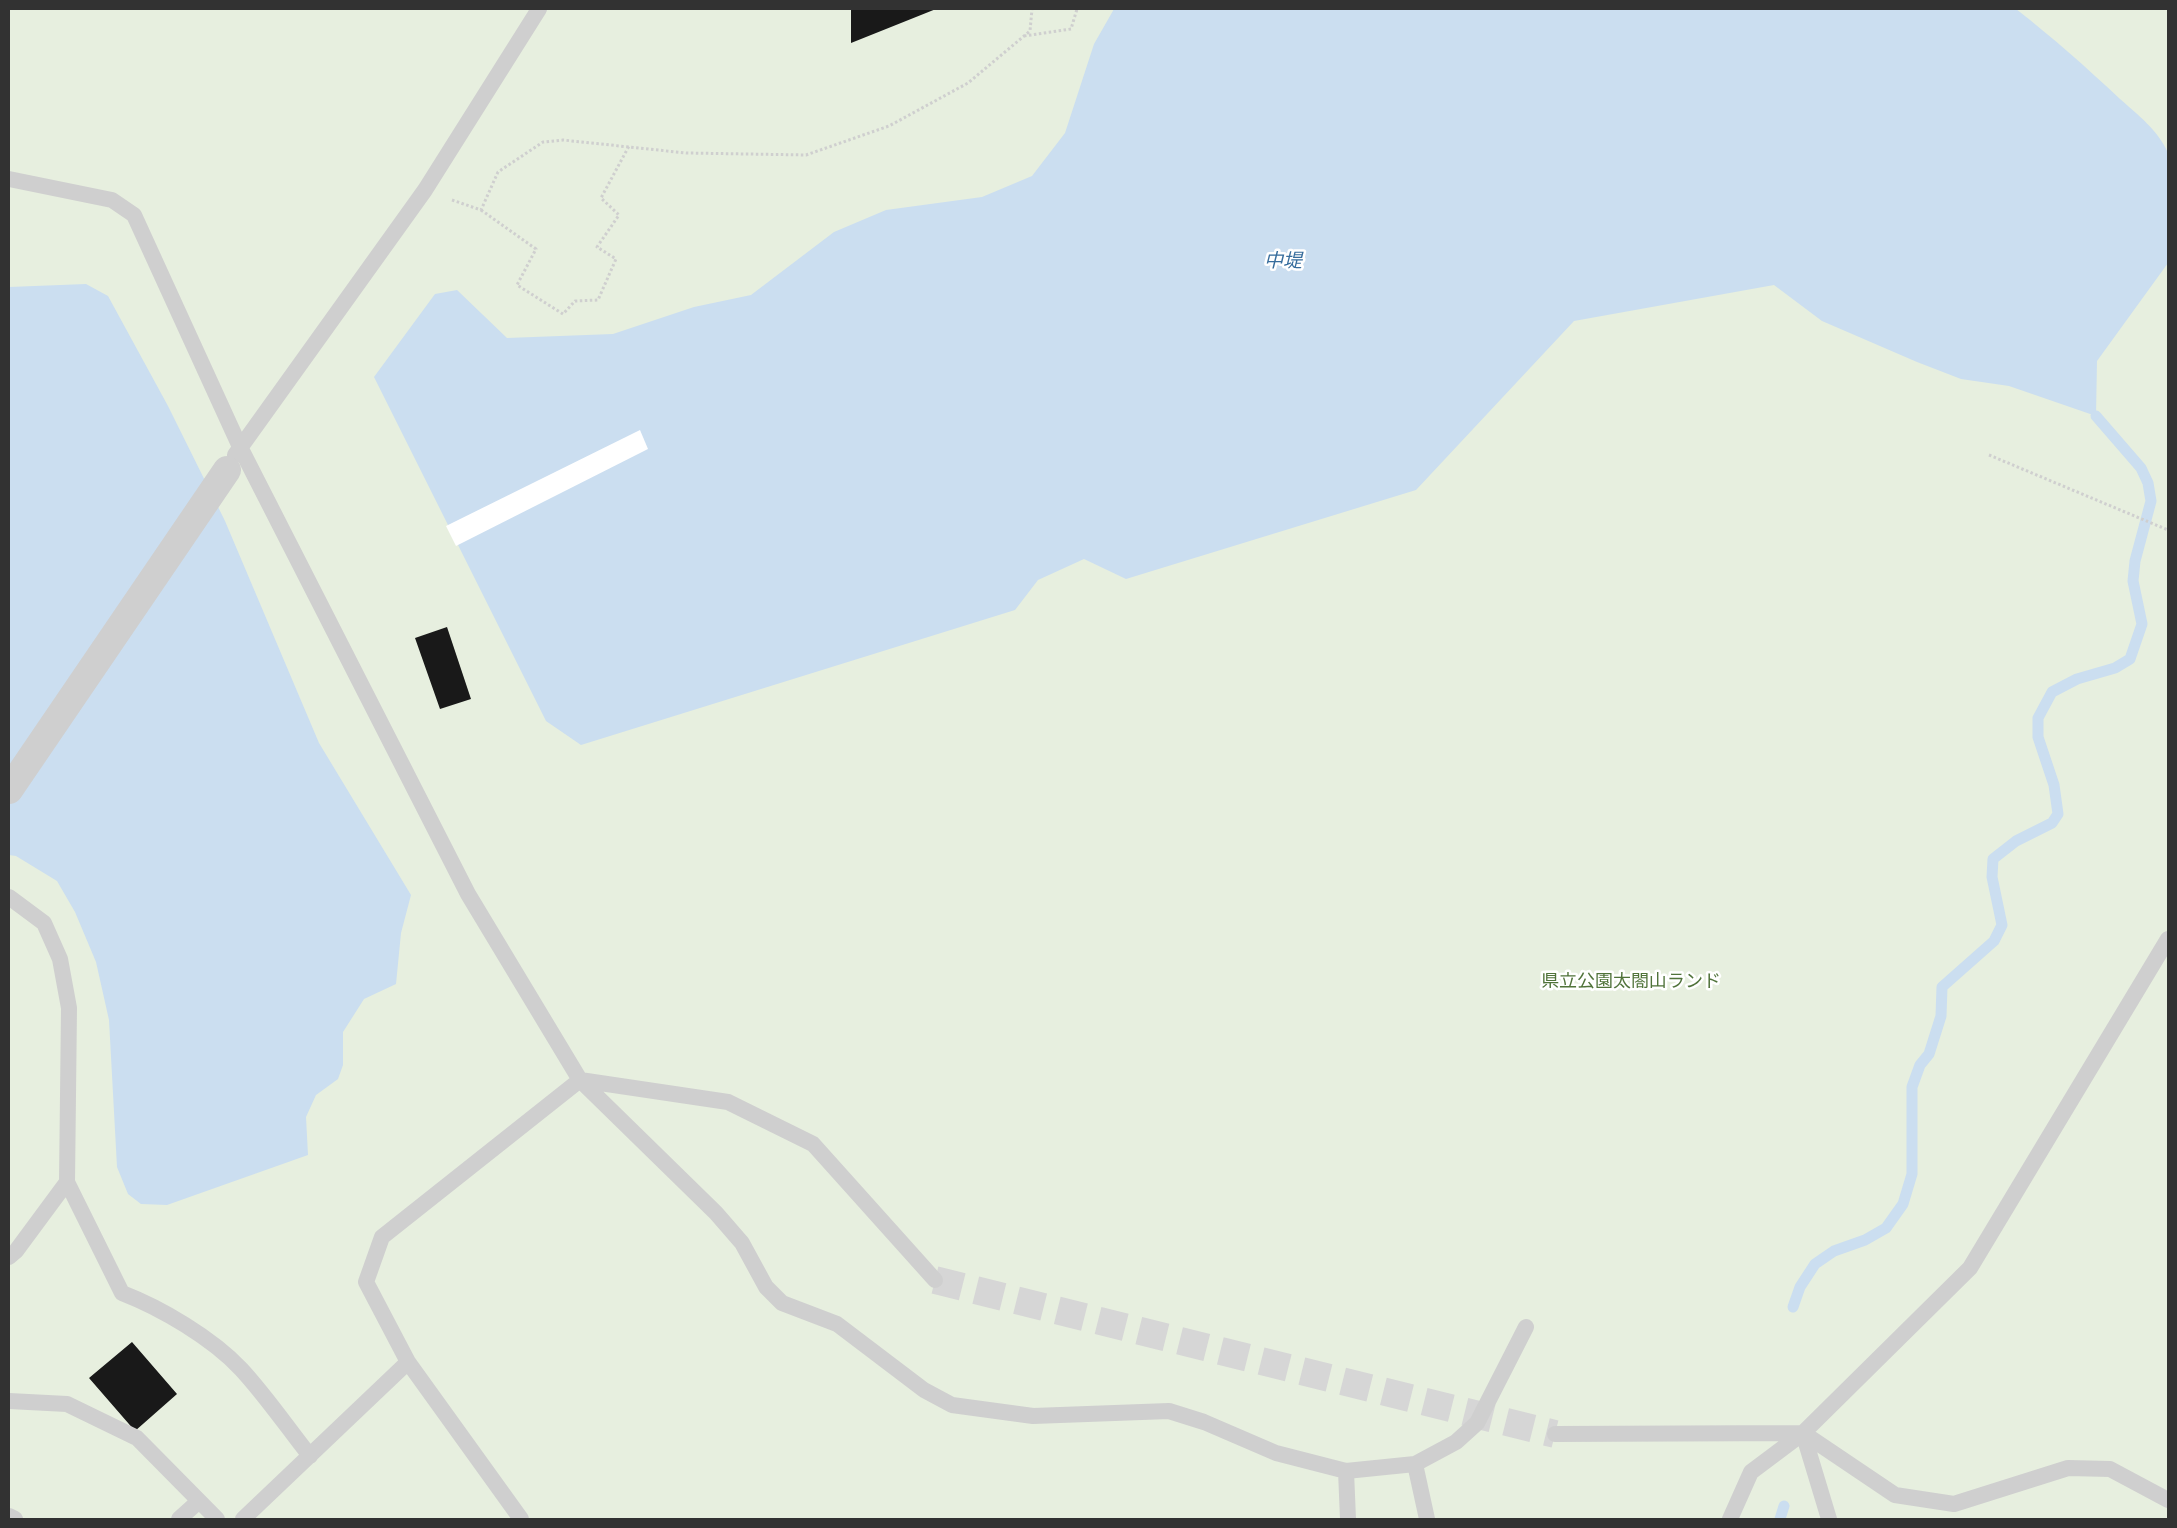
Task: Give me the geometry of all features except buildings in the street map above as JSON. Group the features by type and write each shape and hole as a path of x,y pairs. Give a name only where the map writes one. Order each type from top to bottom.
{"street":[{"path":"9,790 233,459"}],"lane":[{"path":"233,459 425,190 538,9"},
{"path":"9,179 112,200 134,215 233,459 468,894 580,1080 716,1213 742,1243 766,1287 782,1303 837,1324 924,1390 952,1405 1033,1416 1169,1411 1204,1422 1276,1453 1346,1471 1415,1464 1456,1442 1478,1423 1526,1327"},
{"path":"9,897 44,923 60,959 69,1008 67,1182 122,1293 151,1304 200,1335 240,1368 310,1456"},
{"path":"1730,1519 1750,1472 1803,1433 1970,1268 2168,939"},
{"path":"522,1519 408,1362 366,1282 382,1237 580,1080 728,1102 813,1144 935,1280"},
{"path":"9,1256 16,1251 67,1182"},
{"path":"243,1519 408,1362"},
{"path":"9,1401 67,1404 137,1438 217,1519"},
{"path":"1803,1433 1829,1519"},
{"path":"1555,1434 1803,1433 1895,1495 1954,1504 2068,1468 2110,1469 2168,1500"},
{"path":"1415,1464 1427,1519"},
{"path":"1346,1471 1348,1519"},
{"path":"179,1519 199,1501"},
{"path":"9,1516 15,1519"}],"path":[{"path":"481,210 498,172 542,142 563,140 686,153 806,155 889,126 968,83 1030,30 1032,9"},
{"path":"1022,37 1072,29 1077,9"},
{"path":"425,190 481,210 536,249 516,285 563,314 575,301 598,300 616,259 597,247 619,215 602,198 629,146"},
{"path":"1989,456 2168,530"}],"green space":[{"name":"県立公園太閤山ランド","path":"9,9 2168,9 2168,1519 9,1519"}],"water":[{"name":"中堤","path":"1114,9 2016,9 2069,52 2140,117 2164,145 2168,153 2168,263 2097,361 2096,416 2009,386 1961,379 1917,362 1822,321 1774,285 1574,321 1416,490 1126,579 1084,559 1038,580 1015,610 581,745 546,721 374,377 435,294 457,290 507,338 613,334 694,307 751,295 834,232 886,210 982,197 1032,176 1065,133 1094,44"},
{"path":"86,284 108,296 168,406 225,521 319,743 411,895 401,933 396,984 364,999 343,1032 343,1065 338,1079 316,1095 306,1117 308,1155 167,1205 141,1204 128,1194 117,1167 109,1020 96,962 75,912 57,881 16,856 9,855 9,287"}],"pier":[{"path":"640,430 648,449 456,546 446,526"}],"waterway":[{"path":"1793,1307 1800,1287 1815,1264 1834,1251 1865,1240 1886,1228 1903,1204 1912,1174 1912,1087 1920,1065 1929,1054 1941,1016 1942,987 1994,941 2002,925 1992,877 1993,859 2016,841 2052,823 2058,814 2054,785 2038,737 2038,718 2052,692 2077,679 2115,668 2130,659 2142,624 2133,581 2135,561 2151,501 2148,483 2141,468 2096,416"},
{"path":"1780,1519 1784,1506"}],"tunnel":[{"path":"935,1280 1555,1434"}]}
